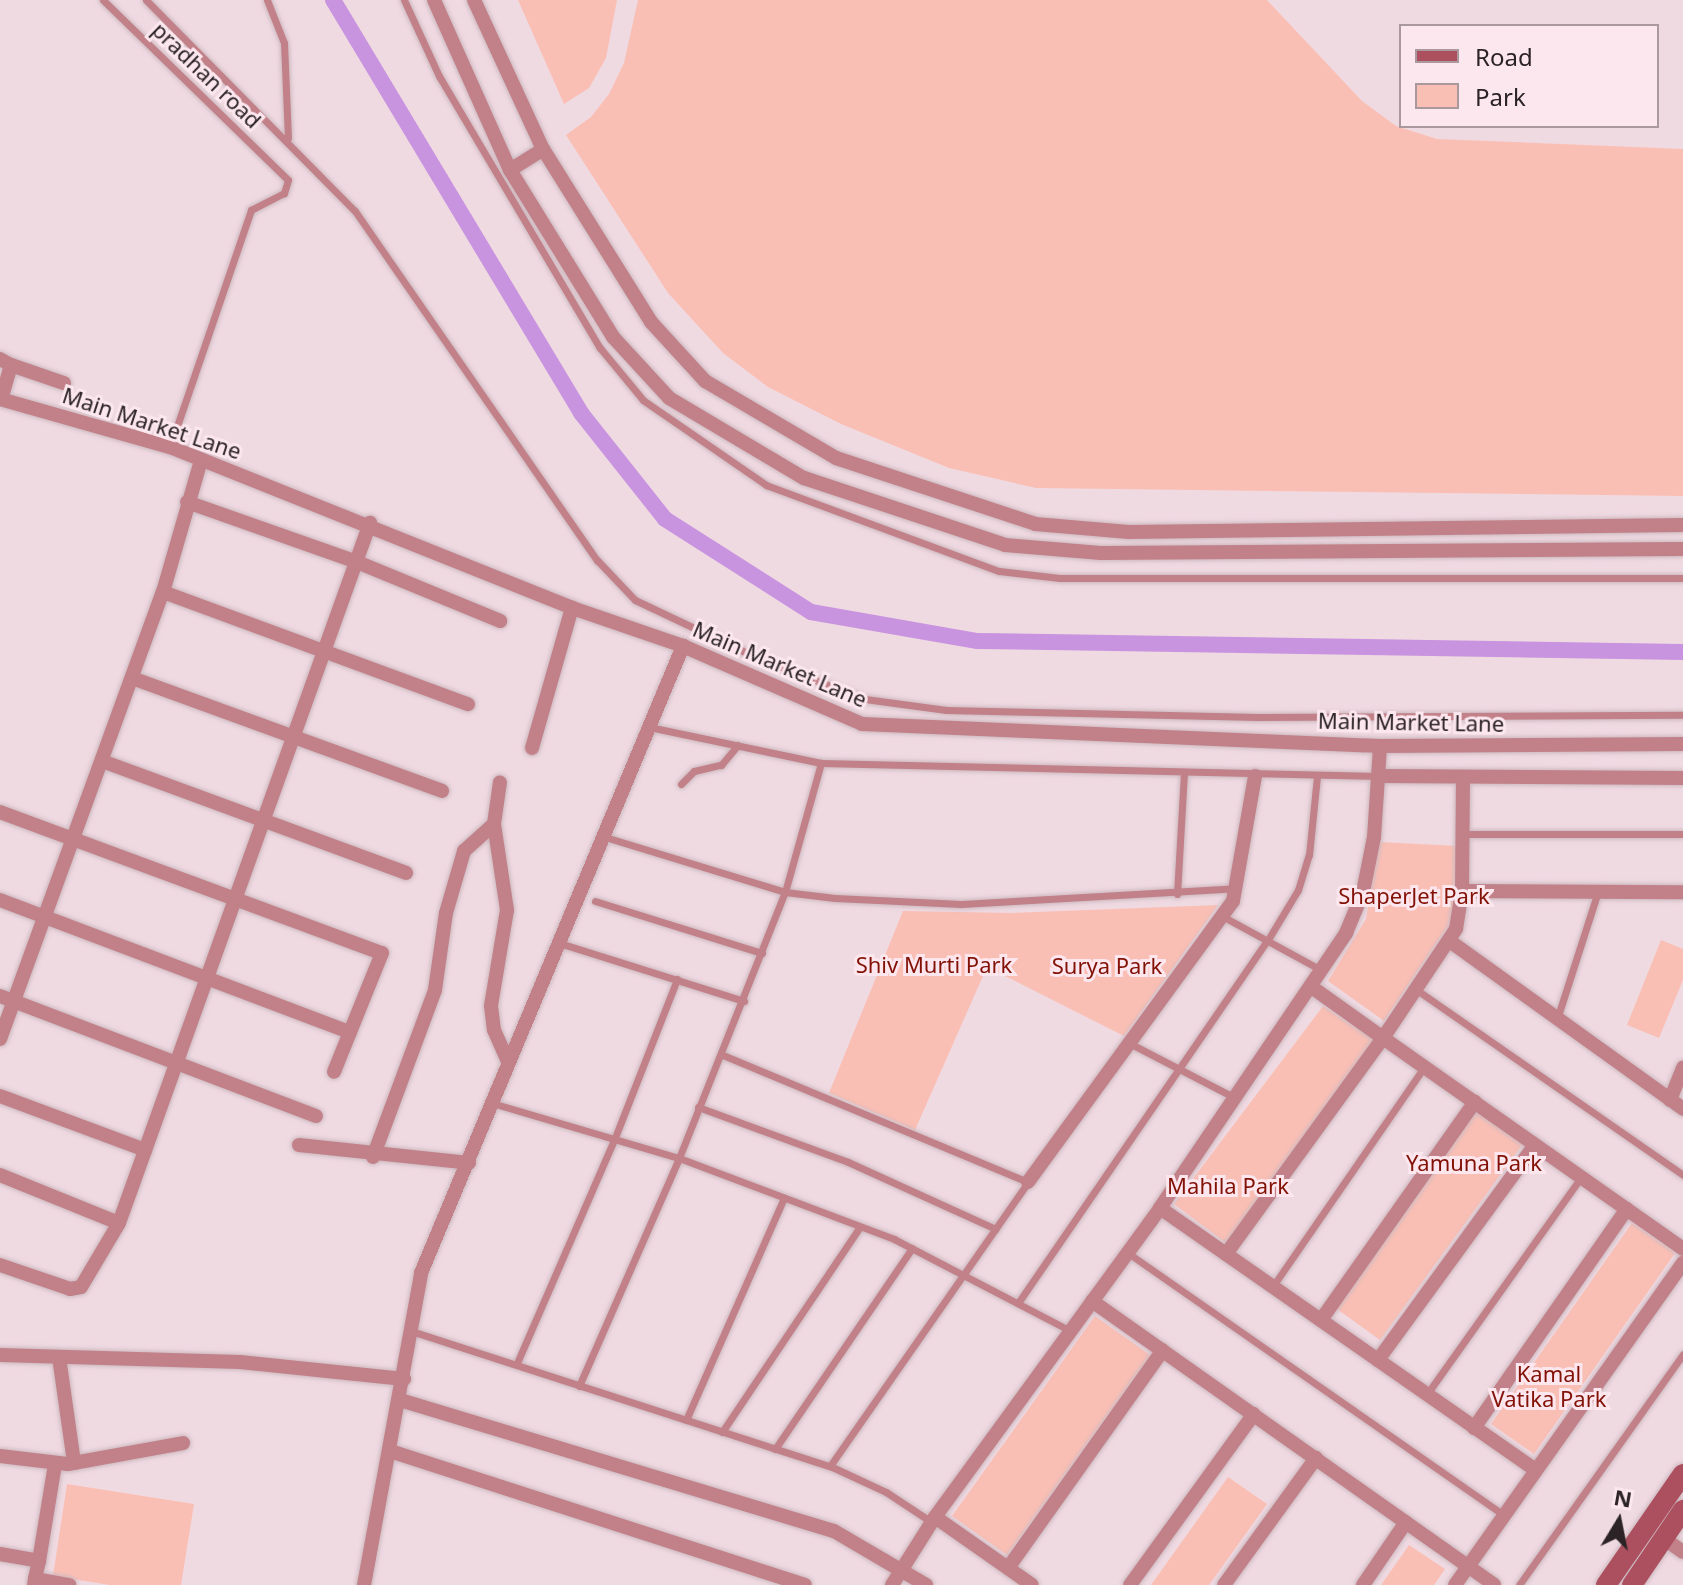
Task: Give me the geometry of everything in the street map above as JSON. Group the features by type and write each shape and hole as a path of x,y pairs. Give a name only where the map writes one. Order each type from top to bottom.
{"street":[{"path":"434,0 510,170 613,337 669,398 804,478 921,520 1005,545 1101,553 1683,549"},
{"path":"474,0 543,149 651,322 705,381 836,458 952,500 1035,524 1129,532 1683,525"},
{"path":"510,170 543,149"},
{"path":"0,399 6,362 64,383"},
{"name":"Main Market Lane","path":"0,399 170,447 370,523 572,608 683,646 862,724 1380,746 1683,744"},
{"path":"0,1039 7,998 44,917 163,592 201,460"},
{"path":"187,502 357,562 500,621"},
{"path":"0,1265 70,1289 81,1287 119,1223 370,523"},
{"path":"163,592 468,704"},
{"path":"532,748 572,608"},
{"path":"364,1585 421,1273 683,646"},
{"path":"132,678 442,791"},
{"path":"892,1585 935,1517 1128,1253 1324,971 1363,892 1379,776 1380,746"},
{"path":"102,761 406,873"},
{"path":"1028,1182 1222,916 1237,888 1255,776"},
{"path":"1379,776 1683,778"},
{"path":"1226,1254 1451,942 1462,919 1463,778"},
{"path":"500,782 494,824 507,910 491,1006 494,1030 508,1061"},
{"path":"0,812 382,953 334,1072"},
{"path":"373,1157 435,990 446,913 464,851 494,824"},
{"path":"1462,891 1683,892"},
{"path":"0,900 206,981 350,1032"},
{"path":"1451,942 1683,1109"},
{"path":"1313,988 1353,1013 1383,1038 1683,1249"},
{"path":"7,998 316,1116"},
{"path":"1670,1100 1683,1067"},
{"path":"0,1096 145,1150"},
{"path":"1321,1320 1475,1102"},
{"path":"299,1145 373,1157 469,1163"},
{"path":"1378,1360 1535,1145"},
{"path":"0,1175 119,1223"},
{"path":"1160,1208 1536,1470"},
{"path":"1474,1428 1627,1209"},
{"path":"1455,1585 1683,1263"},
{"path":"1092,1301 1494,1585"},
{"path":"1008,1568 1163,1350"},
{"path":"0,1355 240,1362 404,1379"},
{"path":"59,1357 74,1463"},
{"path":"400,1400 834,1531 926,1585"},
{"path":"1130,1585 1254,1414"},
{"path":"0,1456 55,1464 74,1463 183,1443"},
{"path":"390,1451 805,1585"},
{"path":"1224,1585 1316,1458"},
{"path":"55,1464 35,1582 69,1585"},
{"path":"1606,1585 1683,1474"},
{"path":"1632,1585 1683,1510"},
{"path":"935,1517 1032,1585"},
{"path":"1363,1585 1406,1522"},
{"path":"1663,1538 1683,1552"},
{"path":"0,1554 39,1561"}],"lane":[{"name":"pradhan road","path":"103,0 285,175 284,193 251,210 241,233 170,447"},
{"path":"146,0 288,138 355,211 564,515 635,600 813,683 865,699 946,710 1258,717 1683,715"},
{"path":"267,0 284,43 288,138"},
{"path":"404,0 439,76 600,348 643,400 766,485 999,571 1060,578 1683,578"},
{"path":"649,727 821,763 1255,776 1379,776"},
{"path":"681,784 694,771 721,765 738,745"},
{"path":"579,1386 744,1001 785,892 821,763"},
{"path":"1177,894 1184,773"},
{"path":"1018,1303 1298,890 1309,855 1317,776"},
{"path":"1461,834 1683,834"},
{"path":"605,837 785,892 916,904 1177,894 1237,888"},
{"path":"1557,1019 1598,891"},
{"path":"595,901 762,953"},
{"path":"1222,916 1324,971"},
{"path":"559,943 744,1001"},
{"path":"517,1363 614,1140 677,979"},
{"path":"1417,990 1683,1175"},
{"path":"1131,1044 1177,1072 1235,1098"},
{"path":"723,1055 1028,1182 830,1466"},
{"path":"1273,1286 1424,1067"},
{"path":"492,1103 679,1158 860,1227 912,1248 1071,1331"},
{"path":"698,1107 848,1162 996,1229"},
{"path":"1427,1394 1581,1177"},
{"path":"686,1420 784,1198"},
{"path":"722,1432 860,1227"},
{"path":"775,1449 912,1248"},
{"path":"1128,1253 1503,1515"},
{"path":"411,1331 830,1466 886,1492 927,1519 935,1517"},
{"path":"1519,1585 1683,1354"}],"green space":[{"path":"518,0 617,0 606,58 589,88 564,104"},
{"path":"638,0 1267,0 1362,101 1399,128 1437,139 1683,149 1683,496 1036,488 949,468 841,424 768,387 723,353 668,293 566,135 591,117 609,94 624,63"},
{"name":"ShaperJet Park","path":"1379,842 1457,846 1452,920 1384,1021 1328,981 1366,919"},
{"path":"1218,905 1124,1036 987,967 915,1130 829,1093 903,911 1011,913"},
{"path":"1661,940 1683,949 1683,980 1659,1038 1627,1025"},
{"name":"Mahila Park","path":"1323,1006 1375,1041 1226,1243 1174,1204"},
{"name":"Yamuna Park","path":"1476,1111 1522,1145 1380,1340 1337,1309"},
{"name":"Kamal Vatika Park","path":"1632,1223 1675,1253 1534,1454 1491,1424"},
{"path":"1095,1316 1150,1355 1007,1555 952,1516"},
{"path":"1228,1477 1267,1504 1209,1585 1151,1585"},
{"path":"67,1484 194,1504 181,1585 110,1585 53,1576"},
{"path":"1409,1545 1445,1569 1434,1585 1381,1585"}],"waterway":[{"path":"333,0 581,413 665,519 811,612 978,641 1683,652"}],"park label":[{"name":"Shiv Murti Park","path":"934,965"},
{"name":"Surya Park","path":"1107,966"}]}
